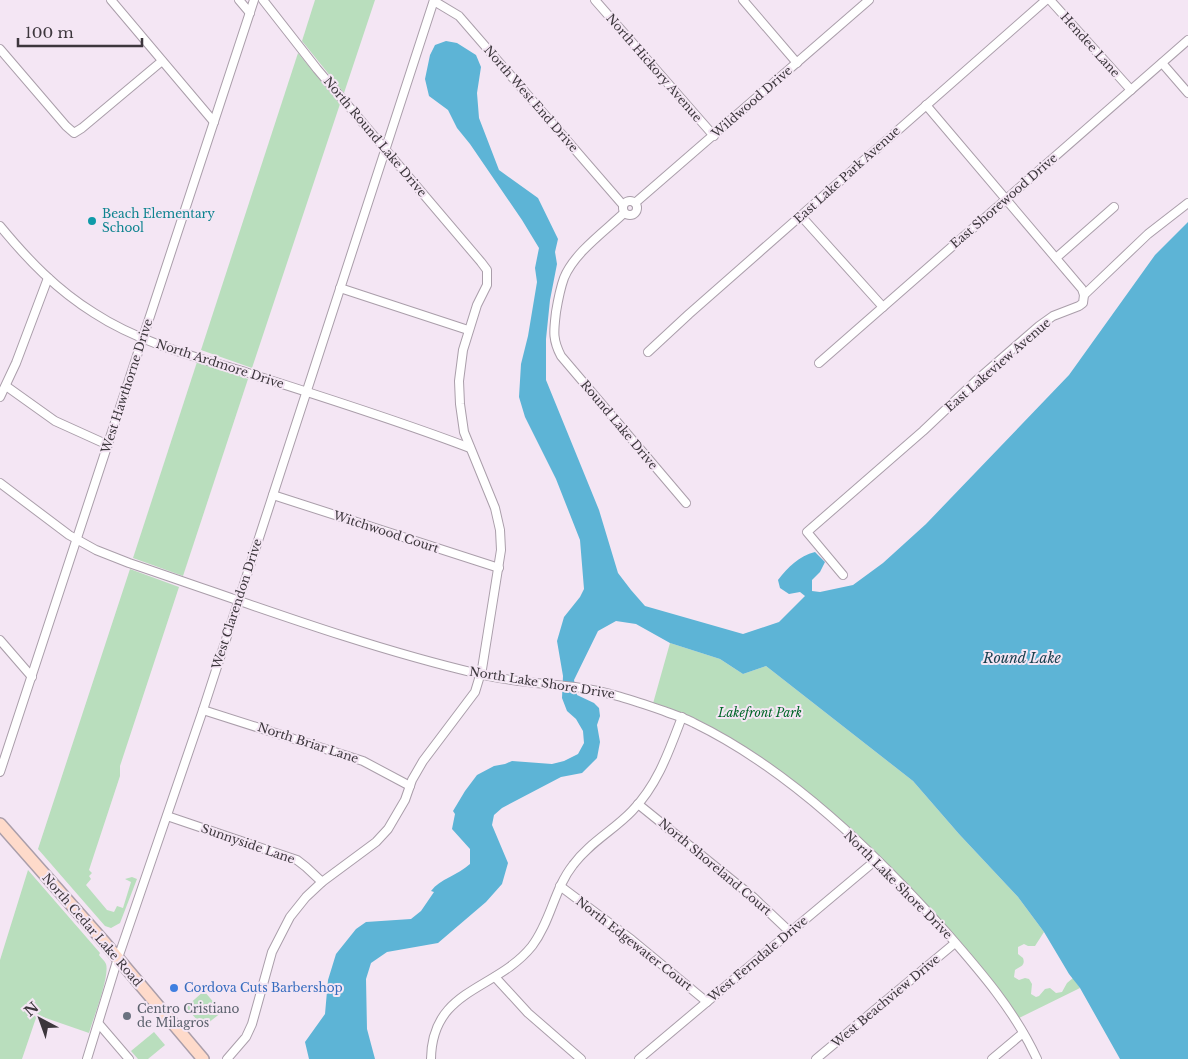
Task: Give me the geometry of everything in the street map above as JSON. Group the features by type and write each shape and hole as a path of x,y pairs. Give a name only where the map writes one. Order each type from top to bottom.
{"main road":[{"name":"North Cedar Lake Road","path":"0,824 118,958 203,1059"}],"street":[{"path":"111,0 214,122"},
{"path":"239,0 250,13"},
{"name":"West Hawthorne Drive","path":"0,772 254,0"},
{"name":"North Round Lake Drive","path":"263,0 317,69 481,262 487,273 487,285 468,330"},
{"name":"West Clarendon Drive","path":"87,1059 118,958 203,710 434,0"},
{"name":"North West End Drive","path":"434,0 459,16 623,209"},
{"name":"North Hickory Avenue","path":"595,0 714,136"},
{"path":"743,0 797,63"},
{"name":"Wildwood Drive","path":"555,345 553,334 560,291 564,277 572,264 623,209 629,216 634,214 637,209 635,203 869,0"},
{"name":"Hendee Lane","path":"1048,0 1131,90"},
{"name":"East Lake Park Avenue","path":"648,352 926,105 1048,0"},
{"name":"East Shorewood Drive","path":"819,363 1188,40"},
{"path":"0,49 74,133 162,61"},
{"path":"1162,63 1188,93"},
{"path":"926,105 1082,289 1084,295"},
{"path":"623,209 630,200 635,203"},
{"name":"East Lakeview Avenue","path":"843,575 807,532 916,438 1039,326 1053,316 1083,303 1084,295 1148,234 1188,203"},
{"path":"1056,258 1114,207"},
{"path":"801,216 883,308"},
{"name":"North Ardmore Drive","path":"0,226 32,263 48,278 94,313 128,332 470,448"},
{"path":"0,397 16,363 48,278"},
{"path":"227,1059 246,1037 252,1024 272,952 290,917 306,897 322,882 376,842 388,829 405,800 422,760 474,692 480,675 499,568 501,550 500,530 495,508 464,432 461,414 459,381 468,330 340,288"},
{"name":"Round Lake Drive","path":"555,345 561,356 686,503"},
{"path":"6,386 55,421 108,445"},
{"name":"North Lake Shore Drive","path":"0,484 76,539 96,550 129,563 419,658 480,675 578,688 630,699 693,722 770,769 820,809 876,860 976,966 1010,1012 1037,1059"},
{"name":"Witchwood Court","path":"273,495 499,568"},
{"path":"0,640 32,677"},
{"name":"North Briar Lane","path":"203,710 363,760 410,786"},
{"path":"431,1059 437,1026 446,1011 461,997 495,977 518,960 532,946 543,929 563,879 574,863 638,804 654,782 666,760 682,718"},
{"name":"North Shoreland Court","path":"638,804 753,897 790,932"},
{"name":"Sunnyside Lane","path":"167,816 297,860 322,882"},
{"name":"West Ferndale Drive","path":"639,1059 876,860"},
{"name":"North Edgewater Court","path":"560,886 632,940 707,1002"},
{"name":"West Beachview Drive","path":"816,1059 956,944"},
{"path":"495,977 528,1014 581,1059"},
{"path":"99,1024 129,1059"},
{"path":"992,1059 1023,1033"}],"green space":[{"path":"315,0 375,0 344,93 302,41"},
{"path":"298,53 340,104 252,368 201,350"},
{"path":"197,362 248,379 183,576 133,558"},
{"path":"130,569 179,587 120,766 120,776 89,870 92,873 89,876 91,879 86,885 107,910 114,912 117,906 123,908 131,882 125,879 132,877 137,879 120,923 111,928 105,926 38,849"},
{"name":"Lakefront Park","path":"670,643 720,659 743,674 766,666 913,781 1018,897 1044,932 1035,946 1024,944 1018,947 1018,954 1023,958 1024,963 1015,970 1014,977 1019,980 1029,979 1032,984 1031,994 1036,997 1045,989 1050,988 1056,993 1062,992 1067,983 1073,978 1080,988 1015,1020 899,883 814,804 734,745 652,707"},
{"path":"28,870 100,953 99,955 106,964 106,978 89,1033 37,1015 22,1059 0,1059 0,960"},
{"path":"204,991 222,1012 203,1027 186,1007"},
{"path":"154,1032 165,1045 148,1059 138,1059 131,1051"}],"water":[{"name":"Round Lake","path":"446,41 457,43 476,55 481,67 477,93 479,118 499,170 538,198 558,239 555,252 557,264 550,300 546,339 546,380 599,510 618,573 645,606 743,634 779,622 805,596 800,592 789,594 780,588 778,580 799,559 815,552 825,562 820,572 812,580 812,591 820,592 853,585 883,563 926,524 1069,375 1155,255 1188,222 1188,1059 1120,1059 1080,988 1069,974 1044,932 1018,897 913,781 766,666 743,674 720,659 670,643 636,624 616,621 598,631 574,680 577,695 594,703 599,708 600,716 597,725 600,742 597,758 582,773 561,777 502,808 494,815 492,825 508,863 502,884 486,902 438,943 387,952 371,963 366,979 367,1029 375,1059 309,1059 305,1042 325,1014 328,980 336,954 356,929 366,922 411,919 421,911 434,892 431,891 435,887 470,864 470,849 452,829 455,814 453,811 477,775 494,766 512,761 552,764 564,761 578,754 584,743 583,731 576,719 567,711 562,698 563,676 557,641 564,617 584,589 580,540 556,479 525,417 519,397 521,364 528,336 537,282 535,268 539,248 522,220 457,128 448,110 429,96 425,79 430,55 435,45"}],"place":[{"name":"Beach Elementary School","path":"92,221"},
{"name":"Cordova Cuts Barbershop","path":"174,988"},
{"name":"Centro Cristiano de Milagros","path":"127,1016"}]}
